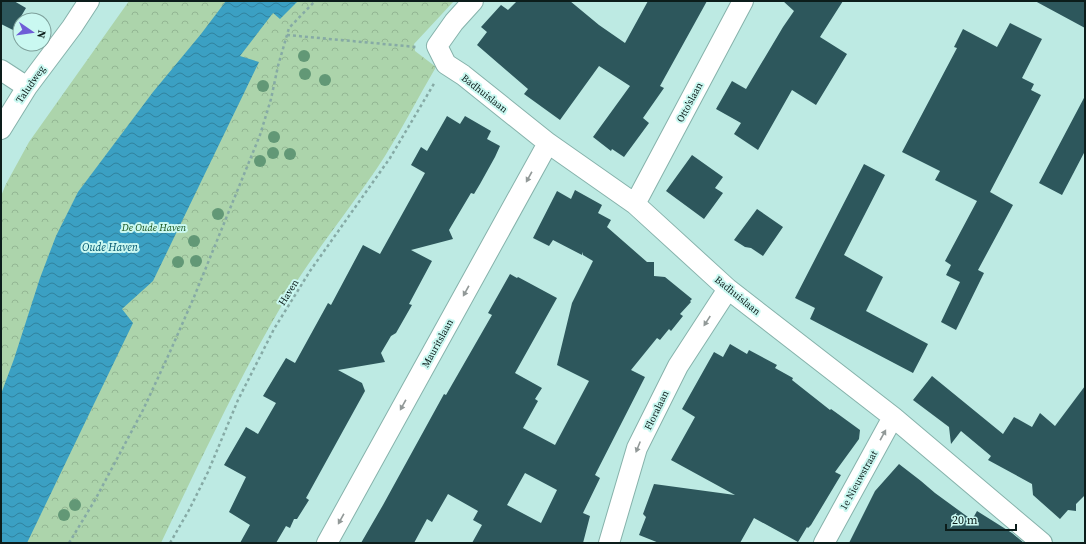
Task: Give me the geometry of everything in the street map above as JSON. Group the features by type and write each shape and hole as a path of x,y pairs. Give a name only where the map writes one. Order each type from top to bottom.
{"street":[{"name":"Taludweg","path":"1,129 27,87 72,27 89,1"},
{"path":"446,64 437,46 454,22 473,1"},
{"name":"Otto'slaan","path":"634,204 743,1"},
{"name":"Badhuislaan","path":"446,64 463,75 548,143 634,204 728,288 893,417 1042,543"},
{"path":"1,70 27,87"},
{"name":"Mauritslaan","path":"327,543 548,143"},
{"name":"Floralaan","path":"610,543 637,448 678,366 728,288"},
{"name":"1e Nieuwstraat","path":"824,543 893,417"}],"path":[{"path":"69,543 95,500 143,410 194,297 260,135 289,28 315,1"},
{"path":"287,35 415,47"},
{"name":"Haven","path":"170,543 208,472 238,400 274,330 310,271 390,158 446,64"}],"green space":[{"name":"De Oude Haven","path":"129,1 454,1 414,44 415,51 436,67 385,156 300,277 270,325 191,480 161,543 1,543 1,196 29,142"}],"water":[{"name":"Oude Haven","path":"226,1 298,1 280,19 273,13 240,56 259,62 153,281 122,309 133,323 27,543 1,543 1,394 40,278 56,236 78,192 153,92"}],"building":[{"path":"1,1 14,1 26,8 24,12 12,12 12,30 1,24"},
{"path":"517,1 570,1 599,25 625,43 648,1 707,1 660,86 664,88 643,118 649,123 624,157 612,149 611,151 593,137 630,86 599,66 560,120 524,94 528,89 477,45 487,32 481,27 501,5 508,10"},
{"path":"783,1 843,1 820,37 847,54 816,105 792,90 758,150 734,134 741,123 716,109 732,81 746,89 794,11"},
{"path":"1035,1 1085,1 1085,28"},
{"path":"1010,23 1042,39 1022,78 1034,84 1031,90 1041,95 990,192 1013,205 978,270 984,273 956,330 941,322 960,282 946,275 951,265 945,261 977,201 935,180 940,171 902,152 957,48 954,47 963,29 997,47"},
{"path":"1085,96 1085,151 1062,195 1039,183"},
{"path":"447,116 460,124 465,116 491,131 487,139 500,146 495,157 474,194 471,193 449,230 453,239 411,250 432,261 409,304 412,305 396,333 391,336 381,353 385,362 338,370 362,383 365,391 306,498 309,500 297,519 294,519 290,528 286,526 276,543 240,543 250,525 229,512 246,477 224,465 246,427 258,434 276,403 263,396 286,358 295,363 328,303 331,305 363,245 380,254 425,173 411,165 421,147 427,151"},
{"path":"692,155 723,177 715,188 723,193 704,219 666,191"},
{"path":"864,164 885,175 844,255 883,277 866,311 928,344 913,373 810,319 815,308 795,298"},
{"path":"575,190 602,205 598,213 611,220 607,227 647,262 654,262 654,276 665,277 692,299 680,314 683,316 671,331 669,329 660,340 657,338 631,370 645,377 595,475 600,478 583,513 590,516 583,543 472,543 482,525 473,520 478,511 448,494 432,522 427,519 414,543 361,543 444,394 446,395 492,315 488,313 510,274 557,298 515,373 542,388 535,399 538,401 523,428 555,445 589,381 557,365 572,303 593,261 583,255 583,252 582,255 553,240 549,246 533,238 557,191 571,199","holes":["525,473 557,490 541,523 507,505"]},
{"path":"757,209 783,227 763,256 751,248 745,247 734,240"},
{"path":"730,344 747,354 749,350 777,365 775,368 793,378 792,380 830,410 831,409 860,430 859,439 835,472 841,475 811,525 808,528 807,527 798,542 754,518 740,543 659,543 639,535 646,517 643,514 654,484 735,495 671,460 695,417 682,409 714,352 723,357"},
{"path":"932,376 1003,434 1014,417 1032,427 1040,413 1055,426 1085,386 1085,495 1076,504 1076,511 1068,510 1060,519 1033,495 1032,484 988,460 991,456 961,431 951,444 949,427 913,400"},
{"path":"899,464 972,520 977,511 1012,533 1024,543 849,543 875,491"}]}
